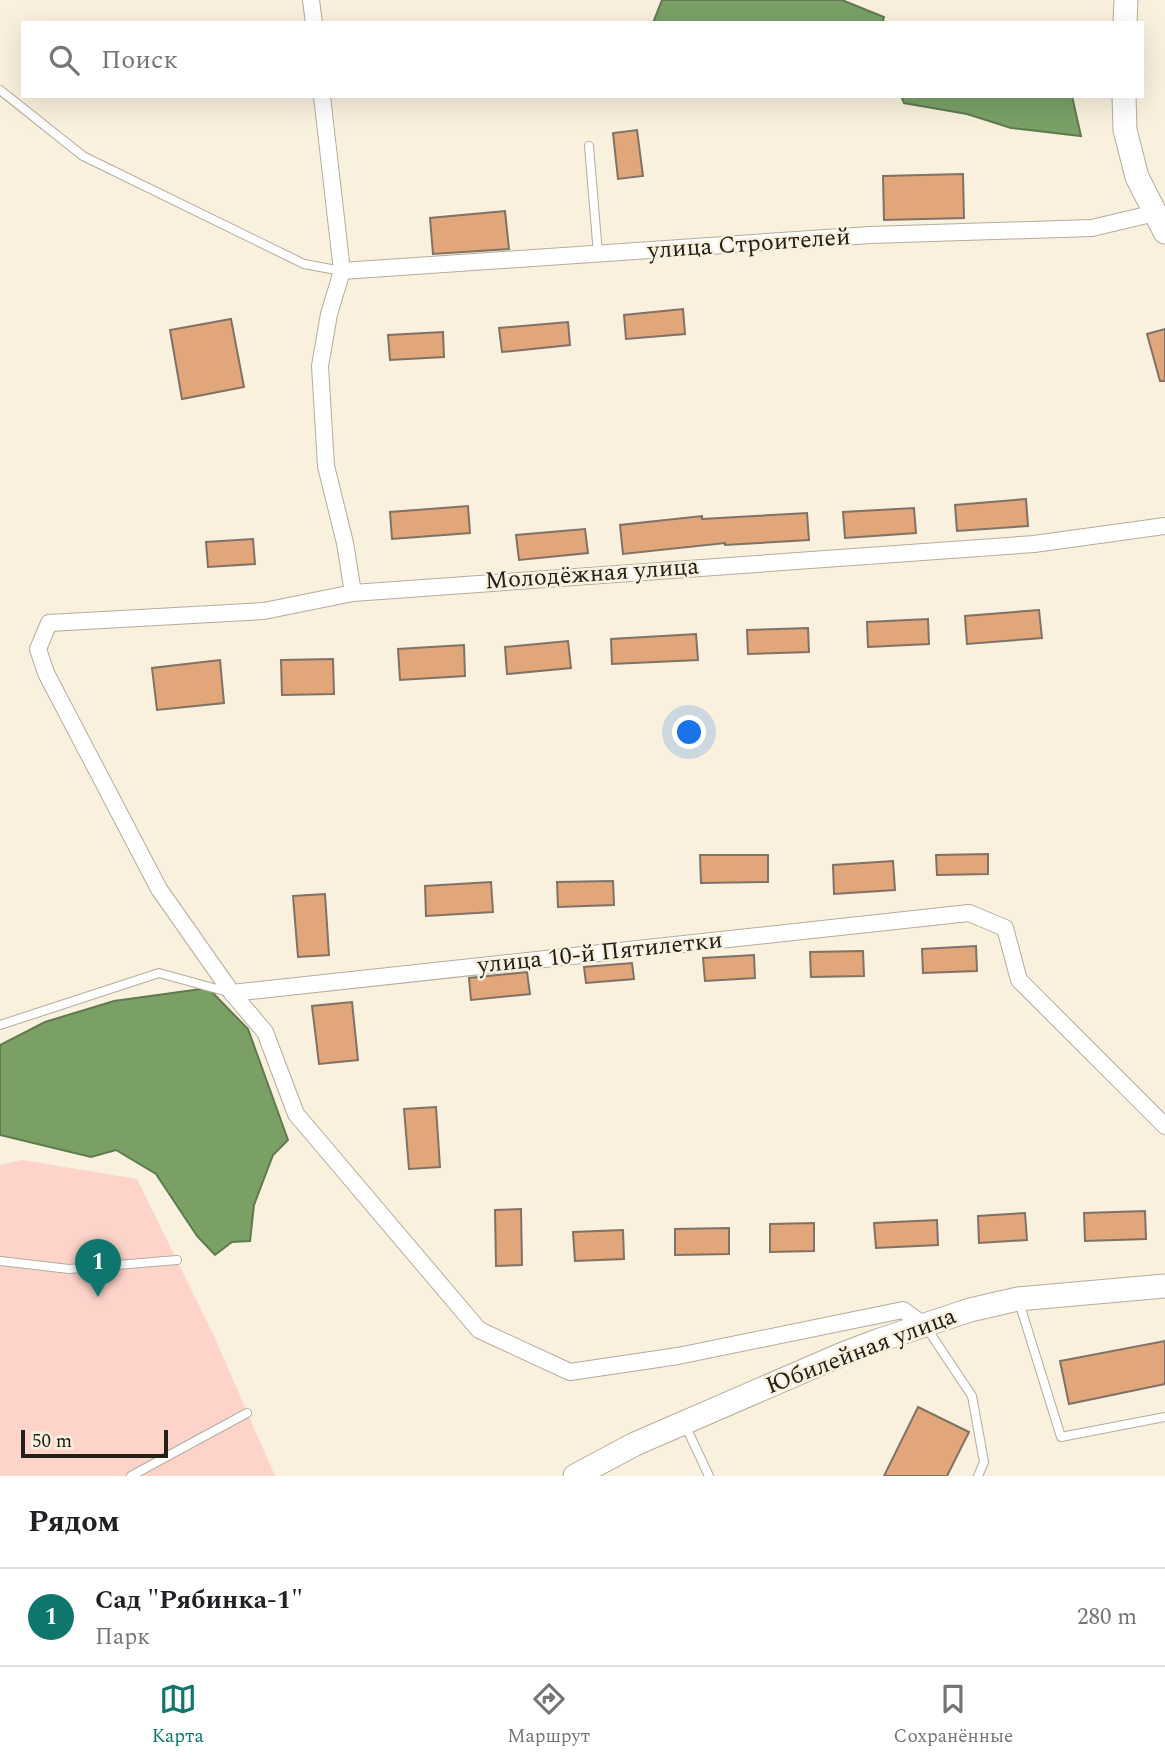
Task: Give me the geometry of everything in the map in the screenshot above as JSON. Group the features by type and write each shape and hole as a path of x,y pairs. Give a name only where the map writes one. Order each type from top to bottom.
{"street":[{"path":"311,0 314,21"},
{"path":"1125,21 1126,0"},
{"path":"322,98 342,271 329,314 320,366 326,466 345,542 352,593"},
{"path":"1124,98 1125,130 1137,177 1160,223"},
{"name":"улица Строителей","path":"342,271 870,235 1093,228 1160,223"},
{"name":"Молодёжная улица","path":"232,993 159,889 46,673 38,649 49,623 264,611 352,593 1034,544 1165,527"},
{"name":"улица 10-й Пятилетки","path":"232,993 969,913 1005,928 1018,980 1165,1126"},
{"path":"232,993 265,1032 296,1114 479,1330 570,1371 678,1356 903,1310 925,1326"},
{"name":"Юбилейная улица","path":"575,1476 597,1462 684,1422 867,1344 970,1310 1018,1299 1165,1286"}],"lane":[{"path":"0,90 83,156 304,264 342,271"},
{"path":"589,146 598,254"},
{"path":"0,1025 159,973 232,993"},
{"path":"0,1261 69,1269 177,1260"},
{"path":"1018,1299 1061,1437 1165,1417"},
{"path":"925,1326 972,1396 984,1462 978,1476"},
{"path":"131,1476 247,1413"},
{"path":"684,1422 709,1476"}],"shaded area":[{"path":"662,0 842,0 884,17 883,21 654,21"},
{"path":"902,98 1072,98 1081,136 1011,128 967,114 904,103"},
{"path":"208,988 248,1029 288,1140 273,1155 254,1205 250,1241 232,1242 215,1255 197,1236 156,1174 116,1150 91,1157 0,1135 0,1045 45,1022 114,1001"},
{"path":"22,1160 137,1179 213,1334 275,1476 0,1476 0,1165"}],"building":[{"path":"637,130 643,176 618,179 613,133"},
{"path":"963,174 964,218 884,220 883,176"},
{"path":"505,211 509,249 433,254 430,218"},
{"path":"683,309 685,334 626,339 624,315"},
{"path":"231,319 244,387 182,399 170,330"},
{"path":"568,322 570,345 502,352 499,328"},
{"path":"1165,329 1165,381 1160,381 1147,334"},
{"path":"443,332 444,357 390,360 388,335"},
{"path":"1026,499 1028,526 957,531 955,505"},
{"path":"468,506 470,533 392,539 390,512"},
{"path":"914,508 916,533 845,538 843,512"},
{"path":"807,513 809,540 725,543 623,554 620,525 702,516 702,519"},
{"path":"585,529 588,553 519,560 516,535"},
{"path":"253,539 255,564 208,567 206,542"},
{"path":"1039,610 1042,638 967,644 965,616"},
{"path":"928,619 929,644 868,647 867,622"},
{"path":"808,628 809,652 748,654 747,630"},
{"path":"696,634 698,660 612,664 611,639"},
{"path":"568,641 571,668 507,674 505,647"},
{"path":"464,645 465,676 400,680 398,649"},
{"path":"333,659 334,694 282,695 281,660"},
{"path":"220,660 224,703 157,710 152,668"},
{"path":"988,854 988,874 937,875 936,855"},
{"path":"700,855 768,855 768,882 701,883"},
{"path":"893,861 895,890 834,894 833,865"},
{"path":"613,881 614,905 558,907 557,882"},
{"path":"491,882 493,912 426,916 425,886"},
{"path":"325,894 329,955 298,957 293,896"},
{"path":"976,946 977,971 923,973 922,949"},
{"path":"863,951 864,976 811,977 810,952"},
{"path":"754,955 755,978 705,981 703,958"},
{"path":"632,963 634,979 586,983 584,967"},
{"path":"527,972 530,994 471,1000 469,978"},
{"path":"352,1002 358,1060 319,1064 312,1006"},
{"path":"436,1107 440,1167 409,1169 404,1109"},
{"path":"521,1209 522,1265 496,1266 495,1210"},
{"path":"1145,1211 1146,1239 1085,1241 1084,1213"},
{"path":"1025,1213 1027,1240 979,1243 978,1216"},
{"path":"937,1220 938,1245 876,1248 874,1223"},
{"path":"814,1223 814,1251 770,1252 770,1224"},
{"path":"729,1228 729,1254 675,1255 675,1229"},
{"path":"623,1230 624,1259 575,1261 573,1232"},
{"path":"1165,1341 1165,1384 1069,1404 1060,1361"},
{"path":"918,1407 969,1432 947,1476 884,1476"}],"place":[{"name":"Сад \"Рябинка-1\"","path":"98,1297"}]}
